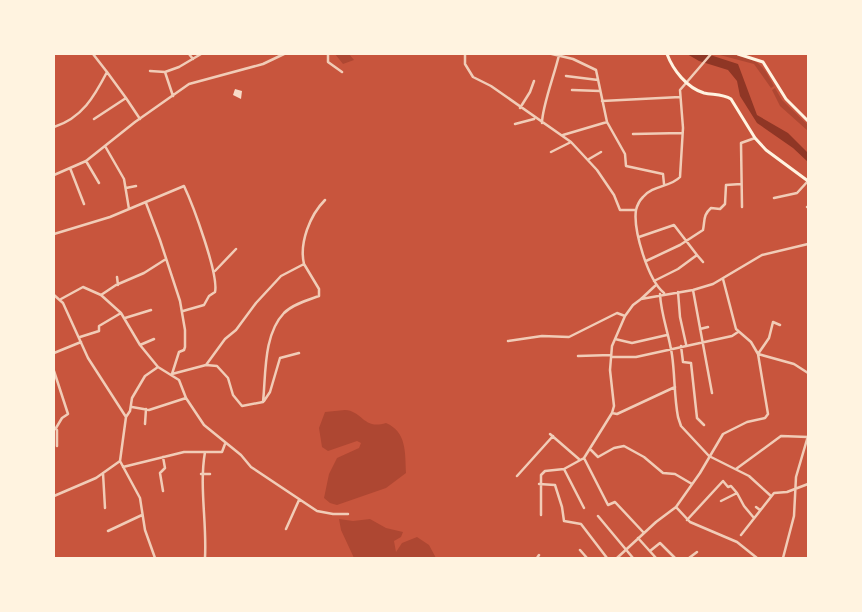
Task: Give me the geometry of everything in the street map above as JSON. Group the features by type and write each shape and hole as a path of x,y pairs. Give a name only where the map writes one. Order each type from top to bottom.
{"main road":[{"path":"667,54 675,70 686,82 701,92 731,99 755,138 766,150 808,181"},
{"path":"738,54 763,62 786,99 808,120"}],"street":[{"path":"93,54 140,119"},
{"path":"189,54 193,59"},
{"path":"150,71 165,72 201,54"},
{"path":"54,175 86,162 140,119 189,84 263,64 284,54"},
{"path":"328,54 328,62 342,72"},
{"path":"465,54 465,64 474,77 491,86 534,118 563,135 589,159 610,187 620,210 636,210"},
{"path":"552,54 573,59 596,70 607,122 625,154 626,166 663,174 664,184"},
{"path":"573,59 574,54"},
{"path":"665,293 656,285 646,261 636,210 647,193 680,177 682,133 680,90 711,54"},
{"path":"542,122 541,114 560,56"},
{"path":"54,127 68,122 81,112 97,92 107,72"},
{"path":"165,72 173,96"},
{"path":"566,76 598,80"},
{"path":"520,108 534,81"},
{"path":"572,90 600,90"},
{"path":"602,101 680,97"},
{"path":"94,120 126,98"},
{"path":"515,124 534,118"},
{"path":"563,135 607,122"},
{"path":"632,134 682,133"},
{"path":"742,208 741,143 755,138"},
{"path":"551,152 571,142"},
{"path":"106,146 126,188 129,208"},
{"path":"589,159 601,152"},
{"path":"86,162 99,184"},
{"path":"70,168 84,204"},
{"path":"774,198 797,193 808,181"},
{"path":"646,261 685,242 703,230 704,215 707,211 711,208 724,207 726,185 741,184"},
{"path":"126,188 136,186"},
{"path":"54,234 110,217 184,186 196,212 210,264 215,271 215,292 209,296 204,305 182,312"},
{"path":"263,402 266,364 276,325 290,308 319,296 320,289 304,264 302,255 310,219 325,200"},
{"path":"146,203 182,312 185,347 184,350 179,352 172,374"},
{"path":"640,237 674,225 685,242 703,262"},
{"path":"641,299 665,293 694,290 723,279 743,264 762,254 808,244"},
{"path":"215,271 236,249"},
{"path":"654,280 678,269 697,255"},
{"path":"101,295 144,273 166,259"},
{"path":"206,365 225,339 236,330 256,303 281,276 304,264"},
{"path":"117,277 118,285"},
{"path":"617,558 676,507 725,432 766,417 768,412 758,354 751,342 738,332 723,279"},
{"path":"541,515 540,477 545,471 564,469 584,458 612,414 611,356 614,339 630,308 656,285"},
{"path":"61,299 83,287 101,295 125,318 140,345 158,367 180,380 186,398 204,424 240,455 250,467 317,511 348,514"},
{"path":"694,290 712,392"},
{"path":"678,292 680,317 686,345"},
{"path":"660,294 662,312 666,318 667,335 671,347 675,404 681,426 709,456 749,476 771,496"},
{"path":"54,296 61,299 104,385 126,417"},
{"path":"125,318 151,310"},
{"path":"79,337 99,331 99,326 121,313"},
{"path":"508,341 542,336 569,337 617,313 625,316"},
{"path":"758,354 769,338 773,322 780,325"},
{"path":"700,329 708,327"},
{"path":"578,356 636,357 671,347 732,336 738,332"},
{"path":"614,339 632,343 667,335"},
{"path":"140,345 154,339"},
{"path":"54,353 81,342"},
{"path":"681,346 683,362 690,363 697,418 704,425"},
{"path":"172,374 206,365 221,369 228,378 233,395 242,406 263,402 270,392 280,358 299,353"},
{"path":"758,354 794,364 808,373"},
{"path":"155,558 142,515 140,498 120,461 126,417 131,407 132,398 145,376 158,367"},
{"path":"54,371 68,414 62,418 55,428 57,446"},
{"path":"612,414 617,414 675,387"},
{"path":"131,407 146,409 161,407 186,398"},
{"path":"145,424 146,409"},
{"path":"517,476 551,435 580,460"},
{"path":"736,469 781,436 808,437 796,477 797,488 794,516 783,558"},
{"path":"123,467 184,452 222,452 225,444"},
{"path":"590,450 598,458 621,446 628,447 663,473 675,474 692,484"},
{"path":"205,452 201,474 206,530 205,558"},
{"path":"163,491 160,473 165,468 164,457"},
{"path":"584,458 608,505 615,502 644,533"},
{"path":"54,496 96,478 120,461"},
{"path":"564,469 584,508"},
{"path":"103,473 105,508"},
{"path":"201,474 210,474"},
{"path":"687,520 723,481 737,493 744,506 754,518"},
{"path":"539,484 555,485 564,521 581,524 608,558"},
{"path":"741,535 774,493 787,492 808,484"},
{"path":"723,501 737,493"},
{"path":"286,529 299,500"},
{"path":"676,507 687,520 737,542 754,558"},
{"path":"756,507 760,510"},
{"path":"108,531 142,515"},
{"path":"598,516 633,558"},
{"path":"206,530 212,530"},
{"path":"638,538 656,558"},
{"path":"650,551 660,543 675,558"},
{"path":"580,550 587,558"},
{"path":"689,558 697,552"}],"shaded area":[{"path":"335,54 349,54 354,60 343,64"},
{"path":"687,54 707,54 738,64 757,115 788,133 808,153 808,162 793,148 757,123 740,96 737,81 728,70 699,61"},
{"path":"716,54 727,54 751,59 764,69 774,86 771,88 754,64"},
{"path":"775,88 782,100 808,125 808,131 780,106 772,90"},
{"path":"345,410 356,413 372,424 386,423 398,432 404,444 406,473 386,488 337,505 330,503 324,498 329,474 337,458 359,448 361,443 357,441 328,451 322,447 319,428 325,412"},
{"path":"339,519 353,521 370,519 386,528 403,532 401,537 394,541 396,552 402,543 417,537 429,545 436,558 354,558 341,530"}],"building":[{"path":"235,89 242,91 241,99 233,95"}]}
